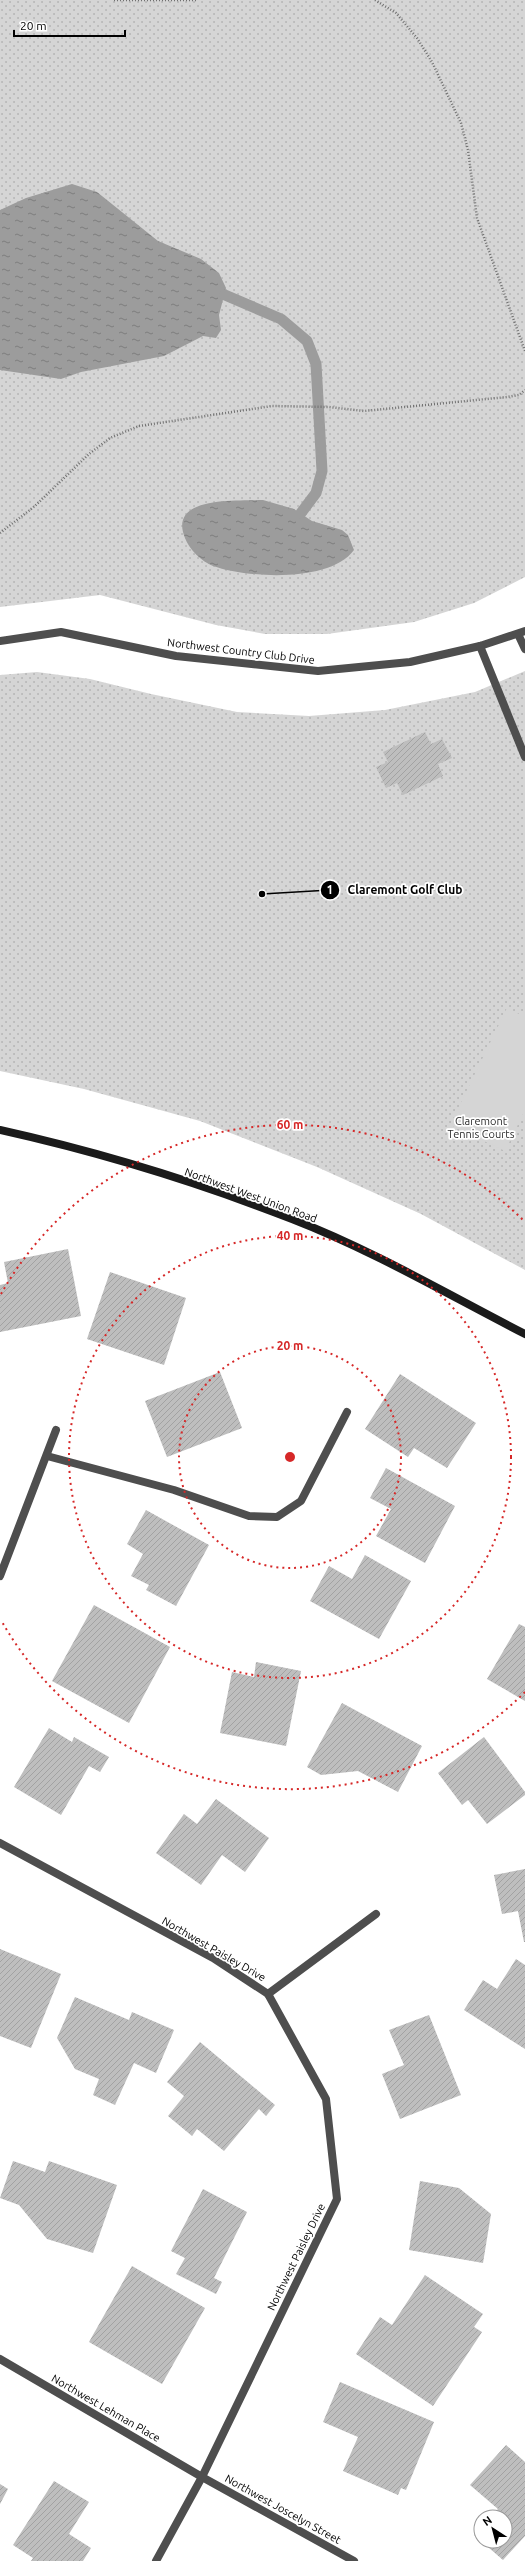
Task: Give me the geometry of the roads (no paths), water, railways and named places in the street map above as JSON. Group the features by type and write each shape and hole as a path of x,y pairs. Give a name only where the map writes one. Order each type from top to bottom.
{"main road":[{"name":"Northwest West Union Road","path":"0,1130 76,1147 192,1184 293,1220 384,1261 525,1334"}],"street":[{"name":"Northwest Country Club Drive","path":"0,641 61,632 176,656 318,671 410,662 480,646 522,632"},
{"path":"522,632 525,649"},
{"path":"480,646 525,757"},
{"path":"46,1456 174,1490 249,1516 277,1517 300,1501 347,1412"},
{"path":"0,1576 56,1430"},
{"name":"Northwest Paisley Drive","path":"0,1842 213,1958 268,1994 326,2099 337,2199 202,2477 156,2561"},
{"path":"268,1994 376,1914"},
{"name":"Northwest Lehman Place","path":"0,2359 202,2477"},
{"name":"Northwest Joscelyn Street","path":"202,2477 354,2561"}],"water":[{"path":"72,184 97,192 158,241 201,259 219,273 226,288 219,315 221,330 216,338 203,336 164,356 81,372 61,379 0,370 0,210 26,198"},
{"path":"263,500 294,509 312,521 342,530 348,535 354,550 342,561 327,568 308,573 266,575 228,570 213,566 200,558 187,542 182,524 186,514 195,507 223,501"}],"waterway":[{"path":"225,295 281,319 307,341 316,364 322,471 316,493 301,513"}],"place":[{"name":"Claremont Golf Club","path":"262,894"}],"park label":[{"name":"Claremont Tennis Courts","path":"481,1127"}]}
